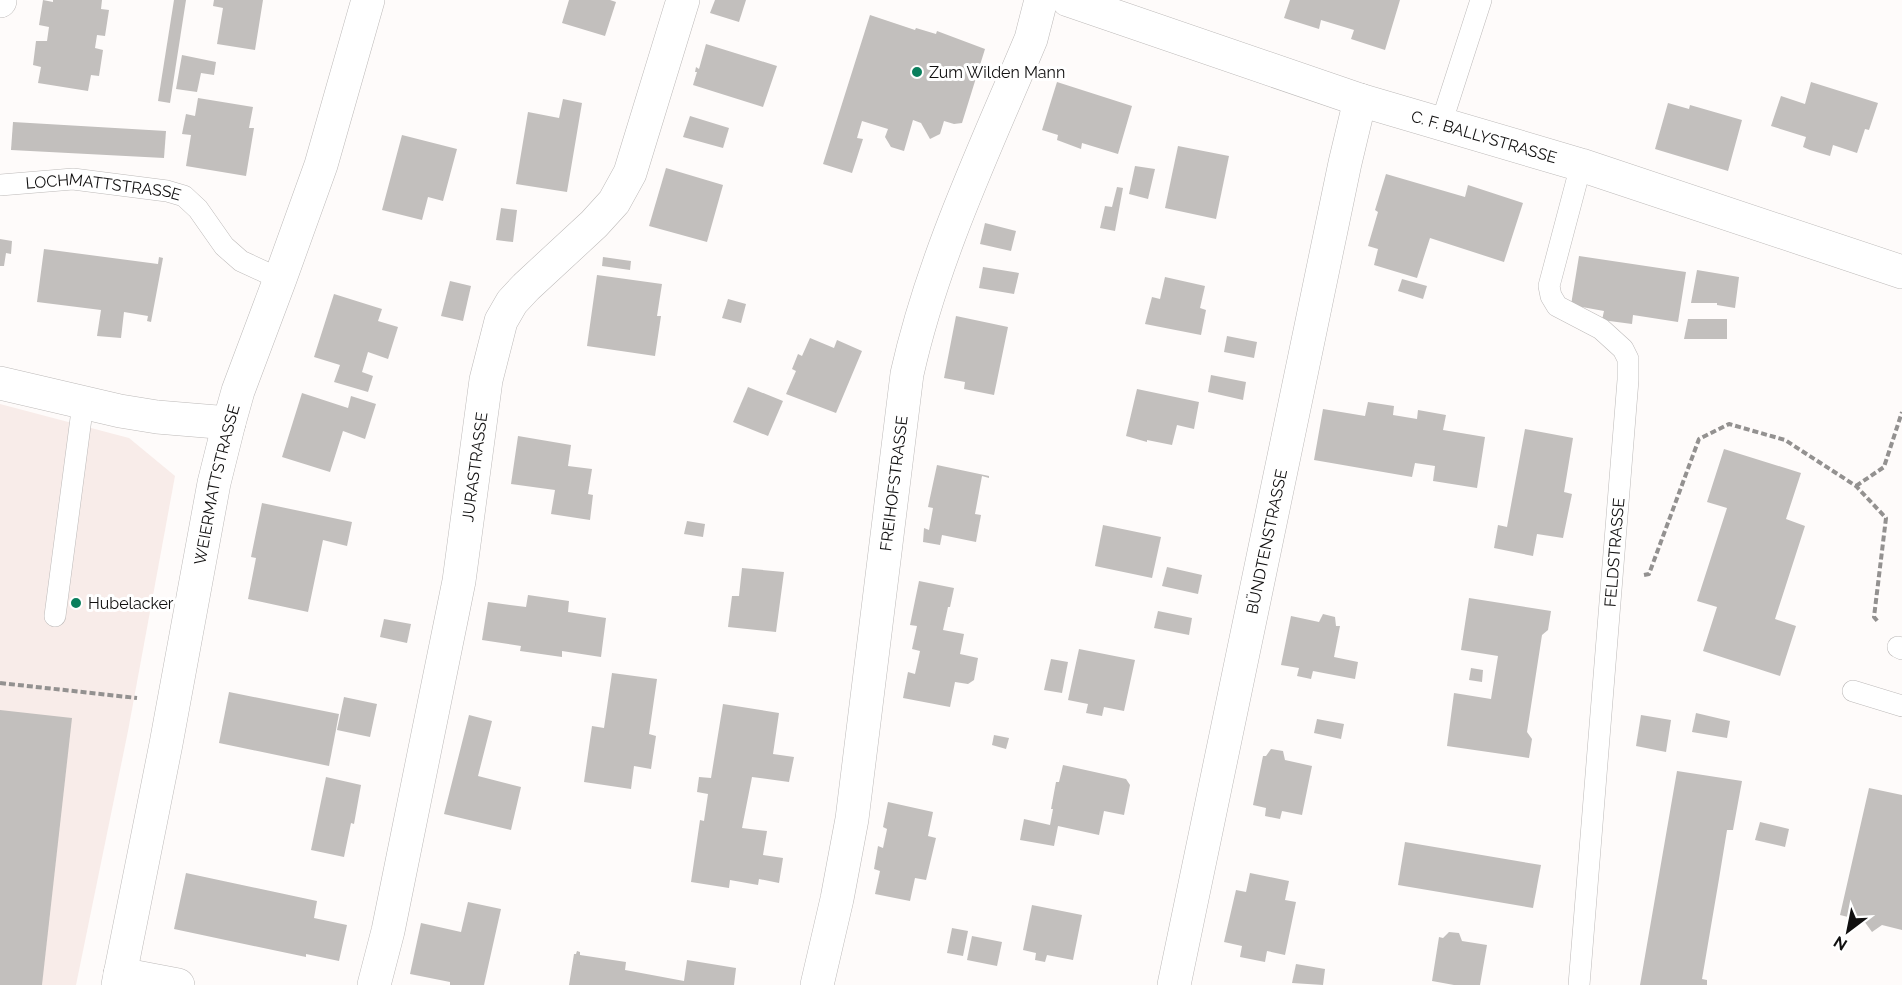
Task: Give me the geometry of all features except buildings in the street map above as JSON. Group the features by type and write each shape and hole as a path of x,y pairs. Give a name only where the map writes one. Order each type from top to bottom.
{"street":[{"name":"WEIERMATTSTRASSE","path":"119,980 174,702 214,483 229,423 238,391 321,165 368,0"},
{"name":"JURASTRASSE","path":"374,985 388,931 459,581 486,380 501,321 512,302 526,287 594,224 614,201 630,173 683,0"},
{"name":"FREIHOFSTRASSE","path":"817,985 837,899 852,819 907,374 914,341 931,281 1031,39 1041,0"},
{"name":"C. F. BALLYSTRASSE","path":"1086,3 1360,100 1581,165 1902,272"},
{"name":"BÜNDTENSTRASSE","path":"1174,985 1360,100"},
{"path":"0,382 83,403 158,417 229,423"},
{"path":"119,980 178,985"}],"lane":[{"path":"1441,124 1481,0"},
{"name":"FELDSTRASSE","path":"1579,985 1628,380 1628,359 1623,349 1601,329 1557,306 1551,296 1549,286 1581,165"},
{"name":"LOCHMATTSTRASSE","path":"0,185 73,179 167,191 184,196 198,209 224,246 241,261 280,279"},
{"path":"55,616 83,403"},
{"path":"1853,691 1902,706"}],"path":[{"path":"1856,486 1884,467 1902,412"},
{"path":"1611,585 1649,574 1699,439 1730,424 1785,440 1856,486 1886,519 1874,617 1900,648"},
{"path":"0,683 174,702"}],"shaded area":[{"name":"Hubelacker","path":"0,404 129,438 175,476 128,731 76,985 0,985"}],"place":[{"name":"Zum Wilden Mann","path":"917,72"},
{"name":"Hubelacker","path":"76,603"}]}
